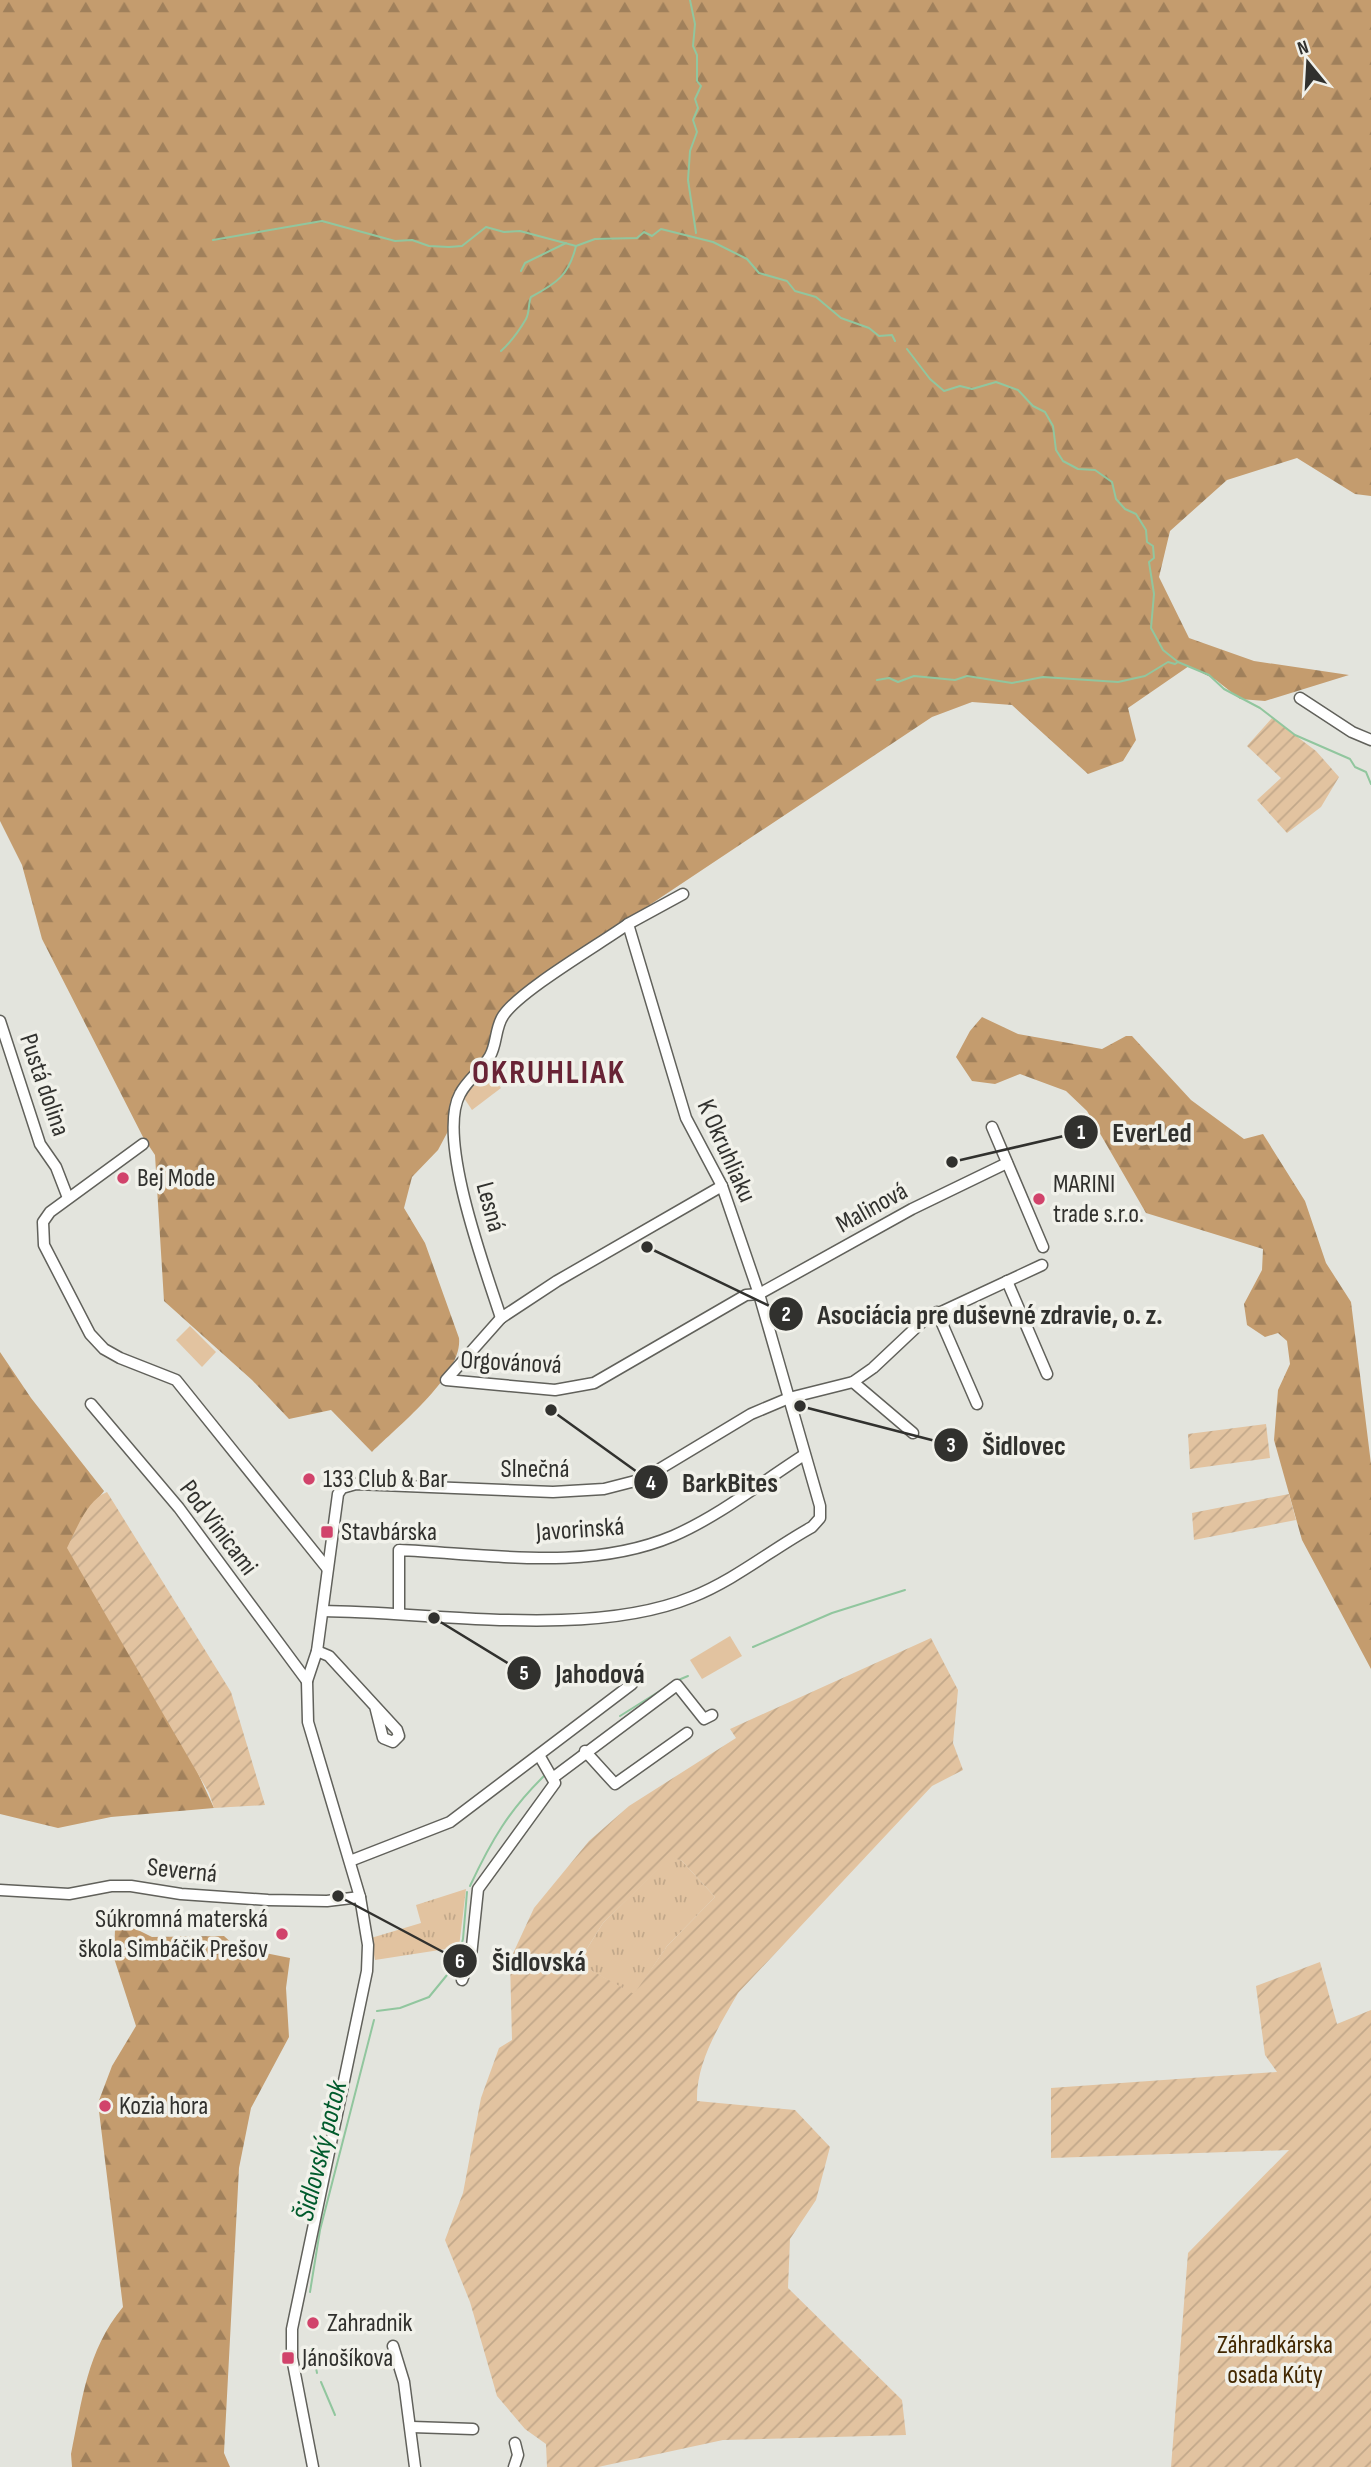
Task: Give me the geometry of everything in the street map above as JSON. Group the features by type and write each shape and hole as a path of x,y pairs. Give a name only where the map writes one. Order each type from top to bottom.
{"street":[{"path":"1300,698 1352,732 1371,740"},
{"path":"628,924 683,894"},
{"name":"K Okruhliaku","path":"399,1613 587,1619 665,1606 694,1596 812,1527 820,1518 820,1506 759,1294 722,1186 686,1118 628,924"},
{"name":"Lesná","path":"501,1318 463,1194 456,1143 456,1103 460,1093 488,1058 498,1025 514,1003 628,924"},
{"name":"Pustá dolina","path":"0,1021 40,1144 56,1167 68,1198"},
{"path":"992,1127 1043,1247"},
{"path":"143,1144 50,1212 43,1222 44,1245 90,1334 104,1349 120,1358 176,1380 327,1568 317,1651 307,1681 308,1722 360,1897 368,1945 365,1983 292,2329 292,2358 313,2467"},
{"name":"Malinová","path":"759,1294 912,1209 1007,1163"},
{"path":"501,1318 556,1281 722,1186"},
{"path":"913,1433 853,1382 937,1312 1042,1265"},
{"path":"1007,1281 1047,1374"},
{"name":"Orgovánová","path":"501,1318 446,1380 555,1390 594,1383 746,1295 759,1294"},
{"path":"937,1312 977,1404"},
{"name":"Slnečná","path":"327,1568 338,1493 348,1485 553,1492 604,1489 643,1479 751,1414 789,1398 853,1382"},
{"name":"Pod Vinicami","path":"91,1404 178,1508 307,1681"},
{"name":"Javorinská","path":"399,1613 399,1550 560,1557 636,1548 673,1536 702,1520 804,1455"},
{"path":"301,1538 329,1552"},
{"path":"323,1611 399,1613"},
{"path":"317,1651 330,1656 375,1706"},
{"path":"350,1861 450,1822 632,1685"},
{"path":"554,1777 585,1751 677,1685 704,1719 712,1714"},
{"path":"585,1751 615,1784 687,1732"},
{"path":"462,1980 471,1956 478,1889 555,1783 554,1777 539,1755"},
{"name":"Severná","path":"0,1890 69,1894 111,1886 131,1886 181,1894 268,1900 327,1901 360,1897"},
{"path":"393,2346 412,2427 415,2467"},
{"path":"412,2427 473,2429"},
{"path":"514,2467 518,2455 515,2443"}],"green space":[{"path":"0,0 1371,0 1371,496 1355,494 1297,458 1227,480 1170,531 1159,577 1189,638 1254,661 1349,675 1265,701 1240,699 1216,680 1189,666 1128,708 1136,740 1123,761 1088,774 1012,705 972,702 932,717 600,938 506,1006 487,1058 458,1093 455,1118 438,1150 412,1177 404,1208 425,1243 459,1338 451,1368 412,1415 372,1452 331,1410 289,1419 252,1380 164,1301 155,1155 143,1137 42,939 22,865 0,821"},
{"path":"1272,718 1316,751 1339,777 1321,807 1287,833 1257,800 1281,778 1247,746"},
{"path":"982,1017 1018,1034 1102,1049 1126,1036 1132,1036 1191,1100 1244,1139 1263,1134 1305,1201 1326,1263 1351,1302 1371,1464 1371,1669 1302,1540 1274,1440 1278,1390 1290,1364 1287,1341 1278,1333 1265,1337 1247,1325 1244,1304 1262,1270 1263,1249 1146,1213 1087,1111 1066,1091 1020,1074 995,1084 972,1081 956,1057 970,1031"},
{"path":"490,1074 501,1088 472,1110 462,1095"},
{"path":"190,1326 216,1352 202,1367 176,1340"},
{"path":"0,1352 31,1398 104,1491 81,1520 214,1808 111,1817 58,1828 0,1814"},
{"path":"1266,1424 1270,1458 1190,1469 1188,1434"},
{"path":"107,1492 231,1692 265,1805 214,1808 209,1793 67,1548 88,1508"},
{"path":"1289,1494 1296,1520 1194,1540 1192,1513"},
{"path":"730,1636 742,1656 702,1679 690,1660"},
{"path":"931,1638 958,1690 953,1743 963,1770 932,1786 738,1993 705,2058 700,2072 697,2101 795,2110 830,2147 816,2200 790,2239 788,2288 902,2400 906,2435 723,2440 598,2467 547,2467 546,2444 525,2429 497,2396 470,2302 445,2240 463,2193 481,2098 499,2048 512,2040 510,1960 534,1908 589,1841 629,1806 736,1738 730,1729","holes":["671,1857 682,1861 715,1897 667,1946 634,1994 578,1963 603,1923"]},
{"path":"671,1856 682,1861 715,1897 667,1946 634,1995 578,1963 603,1923"},
{"path":"466,1889 459,1947 375,1960 371,1938 421,1923 416,1905"},
{"path":"128,1925 152,1937 224,1936 236,1947 290,1958 286,1988 289,2037 251,2108 239,2168 224,2453 230,2467 72,2467 71,2454 94,2358 111,2323 123,2307 98,2103 112,2066 136,2026 114,1958 115,1929"},
{"path":"411,1936 413,1951 381,1956 378,1941"},
{"name":"Záhradkárska osada Kúty","path":"1320,1962 1337,2024 1371,2010 1371,2467 1171,2467 1188,2253 1289,2150 1051,2158 1051,2088 1277,2072 1265,2055 1256,1986"}],"waterway":[{"path":"690,0 695,24 693,46 697,55 697,81 701,86 695,99 698,108 693,120 697,132 690,151 688,180 696,233"},
{"path":"213,240 322,221 395,241 412,240 429,246 449,247 462,246 486,227 504,232 520,231 576,246 595,239 637,238 644,232 652,236 661,229 713,242 747,259 759,273 787,281 795,291 816,297 841,318 869,328 879,336 892,335 895,341"},
{"path":"521,271 525,263 566,243"},
{"path":"501,351 526,319 531,297 561,277 570,264 576,246"},
{"path":"907,349 930,379 944,391 960,386 972,389 996,382 1018,390 1033,406 1045,412 1053,426 1056,450 1063,461 1078,469 1095,470 1112,482 1116,499 1125,509 1136,514 1146,530 1147,542 1153,546 1154,558 1149,562 1154,594 1151,628 1163,650 1178,662 1209,675 1224,689 1260,708 1295,735 1350,759 1355,767 1366,772 1371,784"},
{"path":"877,680 889,678 898,682 914,676 955,680 967,676 1012,683 1043,677 1118,682 1145,676 1168,662 1178,662"},
{"name":"Šidlovský potok","path":"753,1647 832,1613 905,1590"},
{"name":"Šidlovský potok","path":"676,1681 688,1676"},
{"name":"Šidlovský potok","path":"620,1716 671,1684"},
{"name":"Šidlovský potok","path":"470,1886 502,1827 545,1775"},
{"name":"Šidlovský potok","path":"377,2011 400,2008 429,1997 456,1964 463,1939 467,1892"},
{"name":"Šidlovský potok","path":"310,2292 320,2230 374,2020"},
{"name":"Šidlovský potok","path":"312,2348 317,2373"},
{"name":"Šidlovský potok","path":"321,2382 335,2415"}],"place":[{"name":"EverLed","path":"952,1162"},
{"name":"Bej Mode","path":"123,1178"},
{"name":"MARINI trade s.r.o.","path":"1039,1199"},
{"name":"Asociácia pre duševné zdravie, o. z.","path":"647,1247"},
{"name":"Šidlovec","path":"800,1406"},
{"name":"BarkBites","path":"551,1410"},
{"name":"133 Club & Bar","path":"309,1479"},
{"name":"Stavbárska","path":"327,1532"},
{"name":"Jahodová","path":"434,1618"},
{"name":"Šidlovská","path":"338,1896"},
{"name":"Súkromná materská škola Simbáčik Prešov","path":"282,1934"},
{"name":"Kozia hora","path":"105,2106"},
{"name":"Zahradnik","path":"313,2323"},
{"name":"Jánošíkova","path":"288,2358"}],"district":[{"name":"OKRUHLIAK","path":"549,1073"}]}
